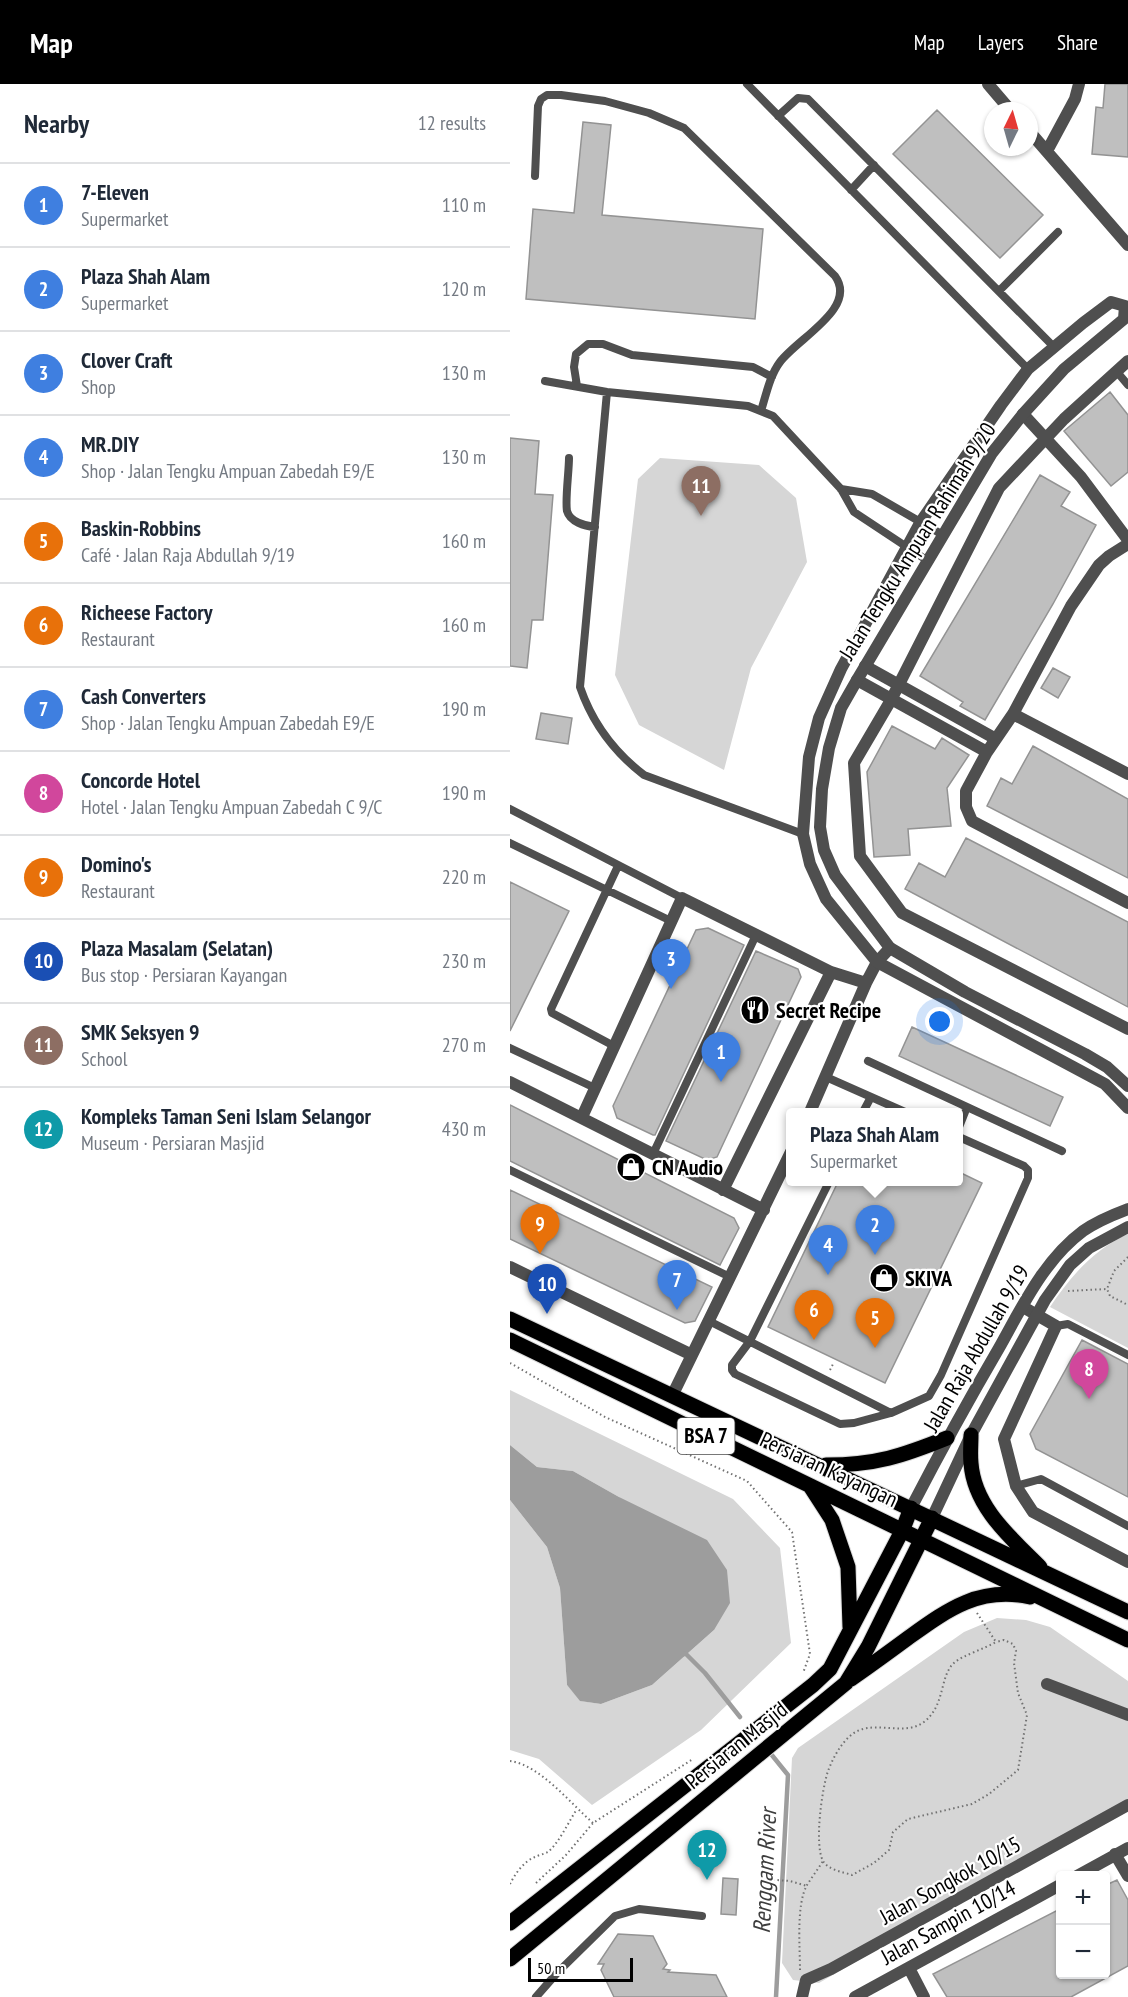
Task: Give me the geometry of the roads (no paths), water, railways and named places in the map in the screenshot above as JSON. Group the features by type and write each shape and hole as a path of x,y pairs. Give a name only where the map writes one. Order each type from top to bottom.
{"main road":[{"name":"Persiaran Kayangan","path":"510,1319 1128,1612"},
{"name":"Persiaran Kayangan","path":"510,1340 1128,1640"},
{"path":"971,1435 971,1465 980,1497 1003,1529 1048,1575"},
{"path":"820,1465 855,1465 876,1462 903,1455 947,1438"},
{"path":"810,1486 832,1520 848,1567 850,1630"},
{"name":"Persiaran Masjid","path":"510,1923 813,1685 830,1669 903,1529 911,1508"},
{"name":"Persiaran Masjid","path":"510,1959 846,1683 868,1647 932,1518"},
{"path":"846,1683 946,1611 969,1601 991,1595 1013,1593 1051,1601"}],"street":[{"path":"987,84 1003,102"},
{"path":"1047,151 1075,99 1079,84"},
{"path":"1038,141 1128,245"},
{"name":"Jalan Tengku Ampuan Rahimah 9/20","path":"1128,1086 1107,1067 1085,1054 965,992 890,948 835,875 824,850 820,827 822,789 829,748 841,708 856,680 992,453 1023,414 1065,369 1124,319 1125,306 1111,302 1028,369 920,523 841,669 819,718 809,757 803,834 810,864 826,899 877,962 1105,1084 1128,1108"},
{"path":"1128,361 1064,419 999,488 970,549 891,700 854,763 860,856 902,913 1128,1029"},
{"path":"1023,414 1081,477 1128,542 1099,565 1071,606 1013,714 987,752 966,791 966,807 972,821 1128,903"},
{"path":"865,666 996,739"},
{"path":"856,680 987,752"},
{"path":"1013,714 1128,774"},
{"path":"582,1117 682,898 831,972 866,983"},
{"path":"812,1108 866,983 877,962 890,948"},
{"path":"723,1190 831,972"},
{"path":"510,1082 764,1210"},
{"path":"672,1396 786,1163"},
{"name":"Jalan Raja Abdullah 9/19","path":"911,1508 947,1438 1035,1284 1050,1264 1082,1232 1128,1209"},
{"name":"Jalan Raja Abdullah 9/19","path":"932,1518 971,1435 1036,1315 1060,1277 1089,1248 1128,1227"},
{"path":"510,1266 692,1355"},
{"path":"1023,1306 1056,1326 1004,1439 1016,1486 1033,1512 1128,1562"},
{"path":"1047,1684 1128,1715"},
{"name":"Jalan Songkok 10/15","path":"802,1997 806,1980 831,1969 1128,1805"},
{"path":"1084,1871 1128,1848"},
{"path":"1115,1854 1128,1876"},
{"name":"Jalan Sampin 10/14","path":"855,1997 1056,1887"},
{"path":"909,1968 924,1997"}],"lane":[{"path":"747,84 1028,369"},
{"path":"535,176 538,106 541,99 547,95 561,94 605,101 649,113 684,128 835,276 842,287 840,302 832,314 801,340 779,363 761,411"},
{"path":"778,116 798,98 808,99 1054,347"},
{"path":"851,190 874,165"},
{"path":"999,291 1058,232"},
{"path":"578,386 574,367 576,354 588,344 603,344 632,355 753,367 772,377"},
{"path":"1117,372 1128,385"},
{"path":"546,381 607,392 748,406 773,416 841,489 854,512 928,561"},
{"path":"607,392 580,687 586,706 625,761 644,775 803,834"},
{"path":"569,458 567,511 572,519 594,527"},
{"path":"841,489 872,494 943,536"},
{"path":"510,809 682,898"},
{"path":"510,843 671,921"},
{"path":"614,1046 552,1013 552,1005 618,866"},
{"path":"653,1154 756,934"},
{"path":"510,1048 595,1088"},
{"path":"868,1061 1062,1151"},
{"path":"826,1077 894,1108"},
{"path":"866,1108 871,1097"},
{"path":"963,1117 967,1107"},
{"path":"827,1186 750,1341 732,1365 732,1370 735,1374 840,1424 854,1423 891,1413 929,1396 941,1375 1028,1178 1028,1170 1024,1166 963,1139"},
{"path":"510,1170 730,1277"},
{"path":"709,1321 891,1413"},
{"path":"1056,1326 1068,1324 1128,1355"},
{"path":"1016,1486 1041,1479 1128,1526"},
{"path":"536,1997 615,1916 639,1909 702,1916"}],"waterway":[{"name":"Renggam River","path":"683,1654 686,1654 705,1673 740,1717"},
{"name":"Renggam River","path":"771,1754 788,1775 776,1997"}],"place":[{"name":"SMK Seksyen 9","path":"701,516"},
{"name":"Clover Craft","path":"671,989"},
{"name":"Secret Recipe","path":"755,1010"},
{"name":"7-Eleven","path":"721,1082"},
{"name":"CN Audio","path":"631,1167"},
{"name":"Domino's","path":"540,1254"},
{"name":"Plaza Shah Alam","path":"875,1255"},
{"name":"MR.DIY","path":"828,1275"},
{"name":"SKIVA","path":"884,1278"},
{"name":"Cash Converters","path":"677,1310"},
{"name":"Plaza Masalam (Selatan)","path":"547,1314"},
{"name":"Richeese Factory","path":"814,1340"},
{"name":"Baskin-Robbins","path":"875,1348"},
{"name":"Concorde Hotel","path":"1089,1399"},
{"name":"Kompleks Taman Seni Islam Selangor","path":"707,1880"}]}
